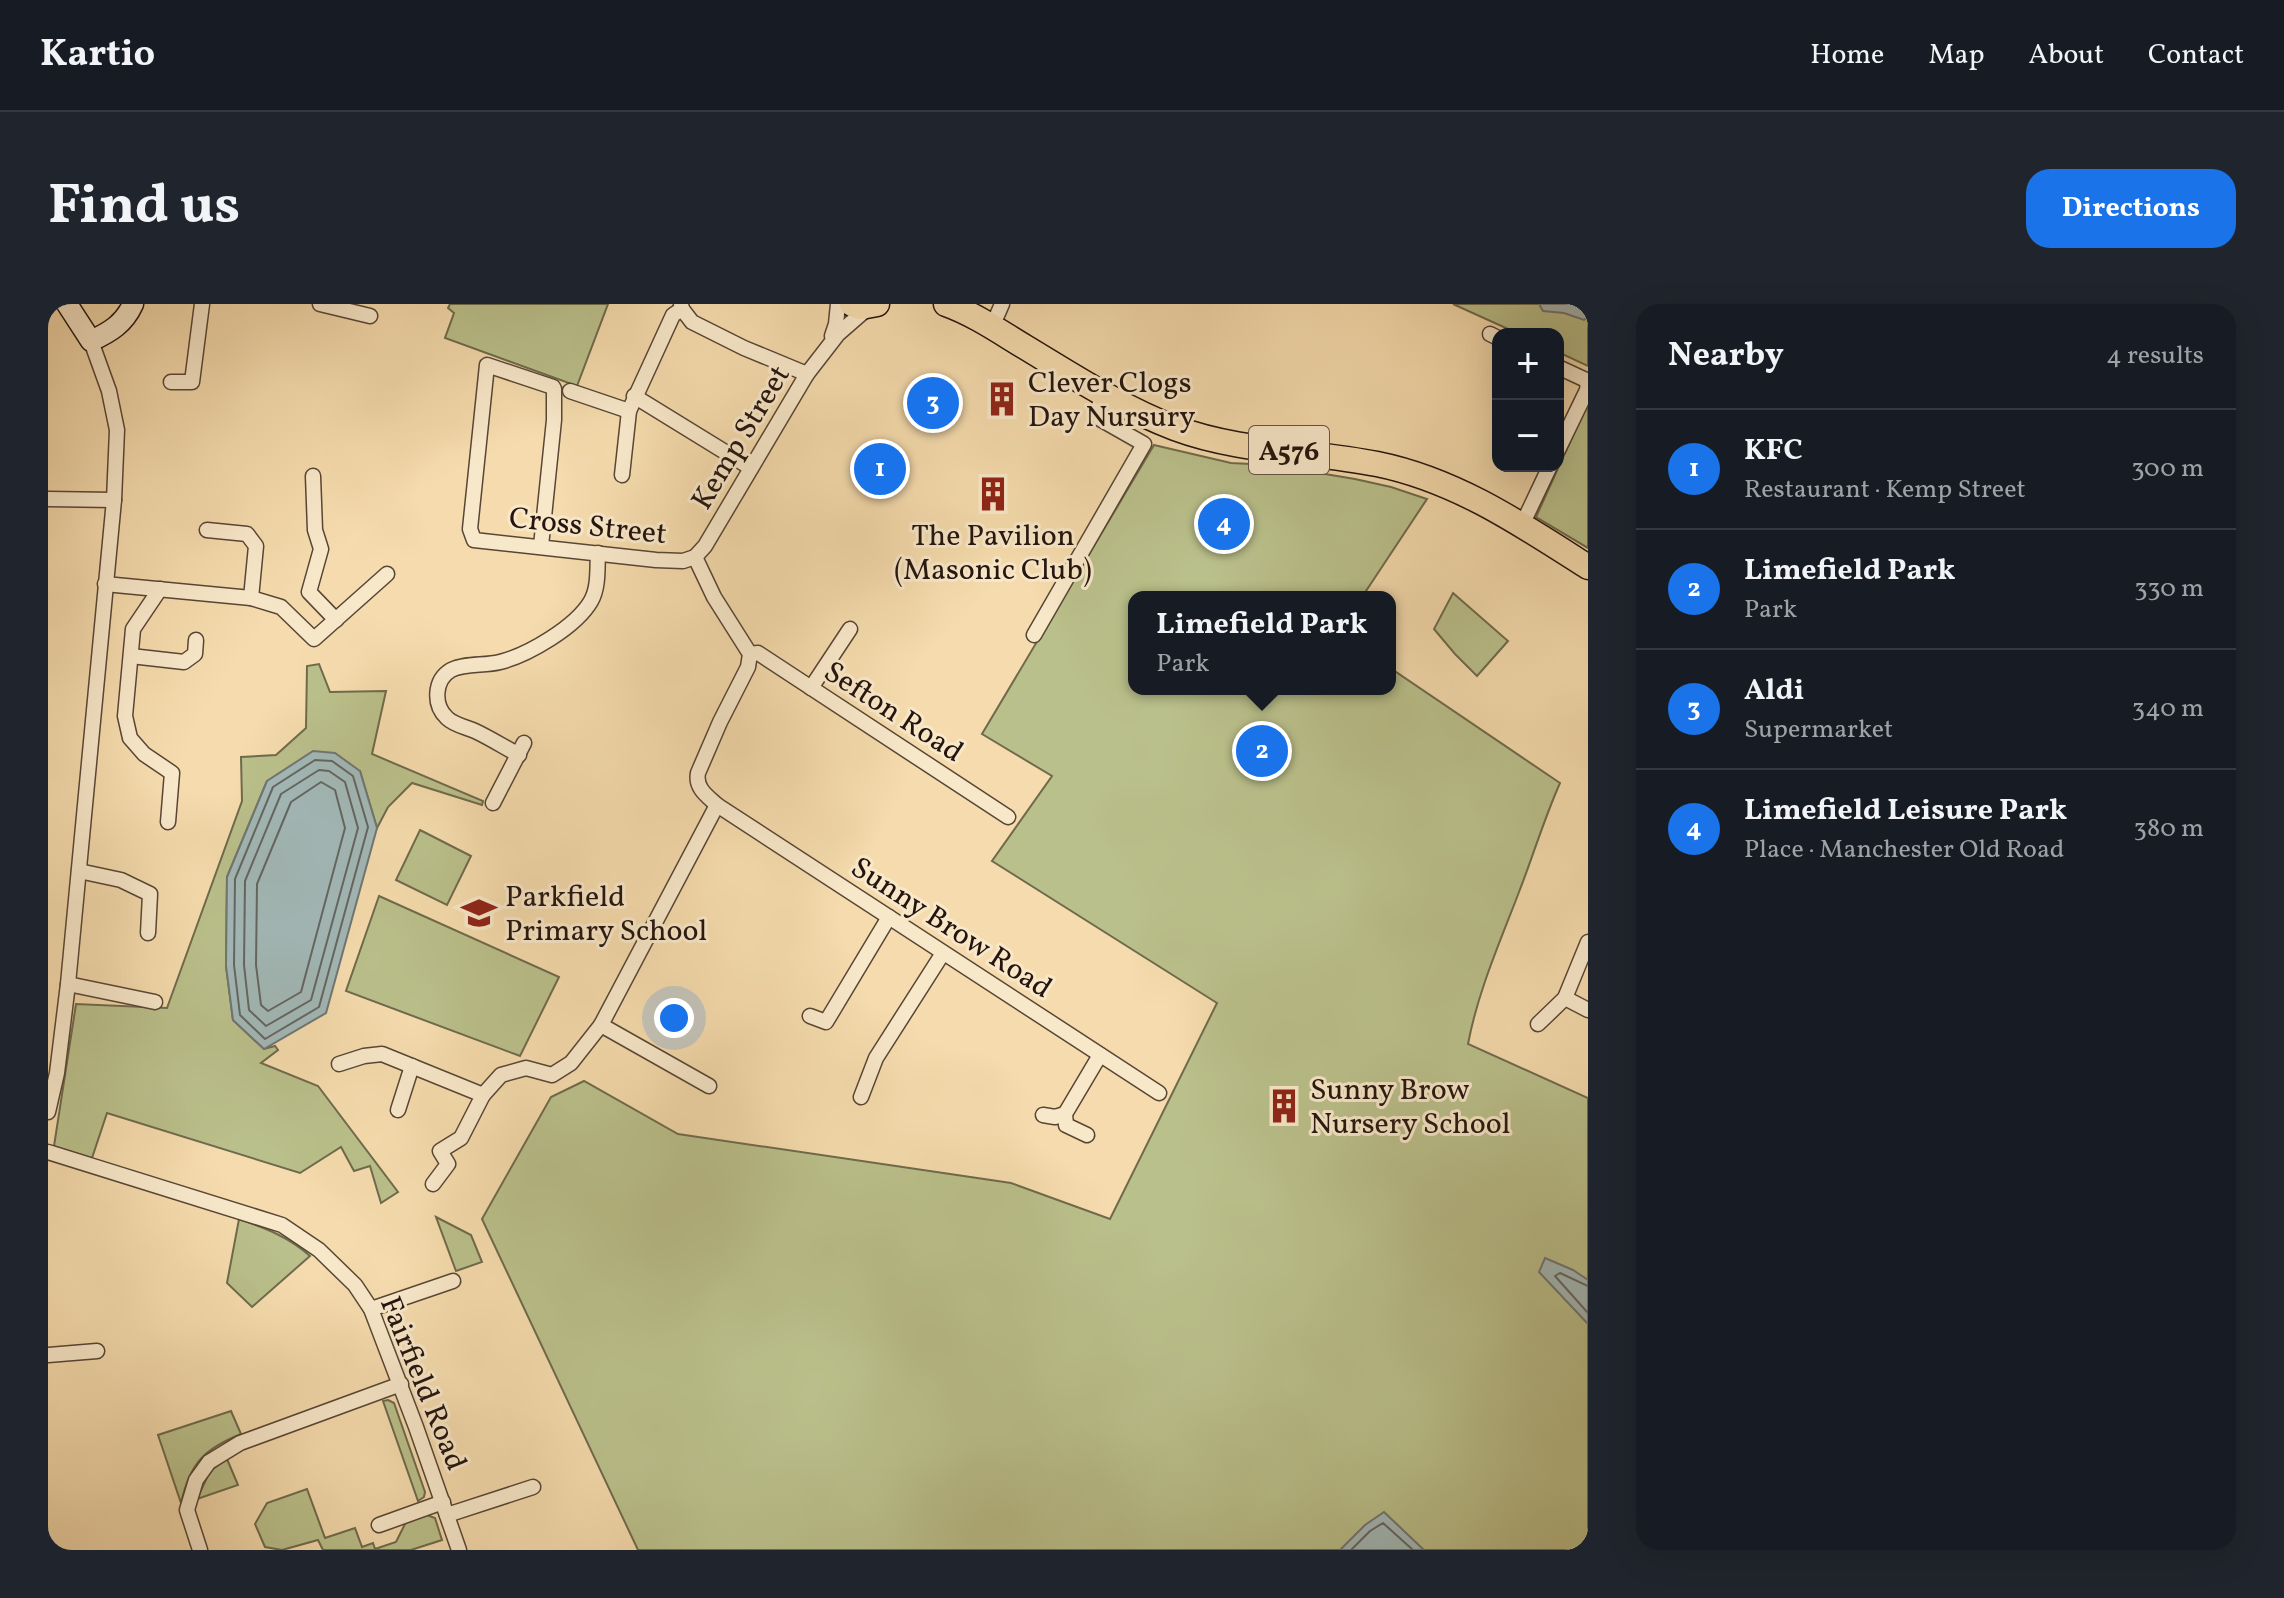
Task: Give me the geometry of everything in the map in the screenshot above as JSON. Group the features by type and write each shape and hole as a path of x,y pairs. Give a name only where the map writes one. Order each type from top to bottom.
{"main road":[{"name":"A576","path":"946,304 1153,419 1208,438 1378,464 1420,475 1460,490 1588,567"},
{"name":"A576","path":"969,304 992,327"}],"street":[{"path":"48,1112 57,1073 68,984 114,500 117,430 109,391 91,341 67,304"},
{"path":"91,341 113,331 133,304"},
{"path":"171,382 192,382 202,304"},
{"path":"320,304 370,316"},
{"name":"Kemp Street","path":"828,344 836,324 838,304"},
{"path":"992,327 1002,304"},
{"name":"Kemp Street","path":"695,557 705,546 807,374 828,344 866,305"},
{"path":"622,475 629,411 634,396 673,315 682,307 692,322 807,374"},
{"name":"Cross Street","path":"541,546 554,420 553,387 487,365 470,529 474,540 656,560 683,561 695,557"},
{"path":"1564,370 1588,381 1587,390 1564,438"},
{"path":"570,391 629,411"},
{"path":"1034,635 1144,444 1100,419 1097,410 1105,394"},
{"path":"634,396 751,468"},
{"path":"1522,525 1547,472"},
{"path":"313,476 315,530 321,549 309,592 336,620"},
{"path":"48,499 114,500"},
{"path":"207,530 247,534 256,546 251,598"},
{"path":"493,803 522,749 448,719 437,699 439,683 456,668 497,663 533,650 576,618 592,601 598,553"},
{"path":"433,1184 448,1164 440,1151 461,1138 483,1095 501,1075 526,1068 552,1075 571,1063 601,1025 717,805 702,791 697,777 748,667 750,654 714,597 695,557"},
{"path":"105,584 251,598 281,607 314,639 387,574"},
{"path":"160,589 133,629 125,716 130,738 144,754 172,773 168,822"},
{"path":"811,688 850,629"},
{"path":"131,656 184,662 195,654 196,640"},
{"name":"Sefton Road","path":"750,654 758,653 1008,817"},
{"name":"Sunny Brow Road","path":"717,805 1159,1093"},
{"path":"79,871 121,880 150,894 148,933"},
{"path":"810,1016 826,1022 889,917"},
{"path":"1538,1024 1565,998 1588,942"},
{"path":"858,1097 876,1058 943,953"},
{"path":"68,984 155,1002"},
{"path":"1565,998 1588,1010"},
{"path":"601,1025 709,1086"},
{"path":"339,1064 382,1054 483,1095"},
{"path":"1087,1135 1066,1125 1065,1114 1100,1055"},
{"path":"398,1110 412,1066"},
{"path":"1043,1115 1055,1117 1065,1114"},
{"name":"Fairfield Road","path":"48,1152 282,1225 319,1250 355,1285 371,1309 401,1384 459,1550"},
{"path":"371,1309 453,1281"},
{"path":"48,1355 97,1351"},
{"path":"200,1550 187,1510 196,1480 209,1462 240,1443 401,1384"},
{"path":"379,1525 533,1487"}],"green space":[{"path":"450,304 608,304 577,386 445,338 454,313 448,308"},
{"path":"1453,304 1588,304 1588,366 1564,355 1564,328 1506,328"},
{"path":"1588,402 1588,548 1536,517 1556,472 1564,472 1564,455"},
{"path":"1154,445 1231,463 1271,465 1355,479 1427,499 1366,591 1128,591 1128,695 1396,695 1396,672 1560,783 1490,967 1468,1044 1588,1098 1588,1550 638,1550 482,1219 551,1097 584,1081 678,1134 1011,1183 1110,1219 1217,1003 992,861 1052,776 982,734"},
{"path":"1453,593 1508,641 1477,676 1434,629"},
{"path":"319,664 330,692 386,691 372,754 483,801 482,805 412,783 388,807 377,828 360,771 267,781 227,877 226,966 233,1020 264,1049 275,1046 278,1050 261,1063 318,1086 398,1192 381,1203 370,1166 354,1171 341,1147 300,1173 107,1113 92,1158 54,1146 76,1004 167,1008 242,801 241,757 276,755 306,728 307,666"},
{"path":"420,830 471,856 447,905 396,880"},
{"path":"379,896 559,977 520,1056 346,991"},
{"path":"436,1217 471,1235 482,1262 456,1271"},
{"path":"239,1219 285,1238 310,1256 252,1307 227,1283"},
{"path":"383,1401 394,1403 425,1492 418,1501"},
{"path":"231,1411 241,1434 217,1445 200,1459 189,1477 181,1503 158,1435"},
{"path":"227,1459 238,1485 197,1499 210,1471"},
{"path":"307,1489 325,1538 355,1528 362,1547 373,1543 375,1549 396,1542 406,1522 427,1515 435,1518 442,1540 411,1550 323,1550 318,1540 282,1550 265,1547 255,1524 267,1503"}],"water":[{"path":"1539,304 1588,304 1588,317 1584,320 1564,313 1543,311"},
{"path":"313,751 335,753 360,771 377,828 326,1013 264,1049 233,1020 226,966 227,877 267,781"},
{"path":"1545,1258 1588,1280 1588,1324 1539,1272"},
{"path":"1384,1512 1424,1550 1340,1550 1365,1525"}],"place":[{"name":"Clever Clogs Day Nursury","path":"1002,399"},
{"name":"Aldi","path":"933,403"},
{"name":"KFC","path":"880,469"},
{"name":"The Pavilion (Masonic Club)","path":"993,494"},
{"name":"Limefield Leisure Park","path":"1224,524"},
{"name":"Limefield Park","path":"1262,751"},
{"name":"Parkfield Primary School","path":"479,913"},
{"name":"Sunny Brow Nursery School","path":"1284,1106"}]}
